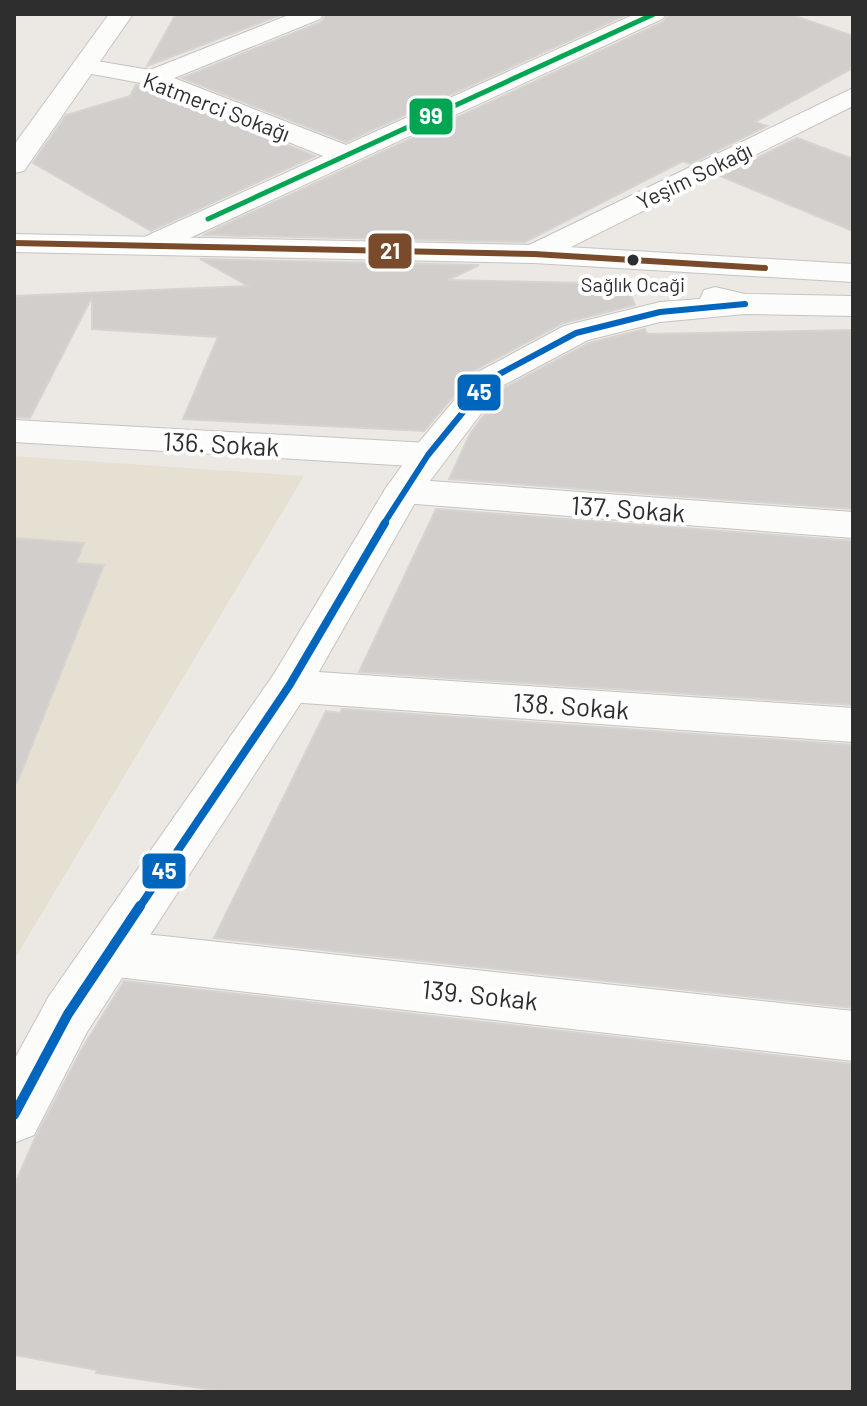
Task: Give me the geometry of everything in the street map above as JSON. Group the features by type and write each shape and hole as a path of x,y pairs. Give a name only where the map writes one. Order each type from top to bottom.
{"street":[{"path":"14,165 121,14"},
{"name":"Katmerci Sokağı","path":"153,244 654,14"},
{"path":"152,78 299,17"},
{"name":"Katmerci Sokağı","path":"85,66 152,78 346,155"},
{"name":"Yeşim Sokağı","path":"534,254 853,96"},
{"path":"14,243 534,254 853,273"},
{"path":"534,254 745,304"},
{"path":"14,1115 68,1014 289,686 403,491 490,379 576,333 660,312 745,304 853,306"},
{"name":"136. Sokak","path":"14,431 428,455"},
{"name":"137. Sokak","path":"403,491 853,525"},
{"name":"138. Sokak","path":"289,686 853,725"},
{"name":"139. Sokak","path":"108,953 853,1036"}],"shaded area":[{"path":"14,456 304,476 14,960"}],"building":[{"path":"176,14 283,14 147,66"},
{"path":"327,14 628,14 346,142 182,78 321,22"},
{"path":"669,14 789,14 853,36 853,68 755,122 767,126 690,164 683,161 525,242 203,235 663,22"},
{"path":"136,85 315,156 151,231 33,163 66,115 130,96"},
{"path":"797,138 853,159 853,231 720,176"},
{"path":"200,259 479,265 448,280 626,284 635,305 563,323 477,369 424,431 183,419 218,337 92,329 92,297 30,418 14,417 14,296 248,286"},
{"path":"645,329 647,334 853,330 853,509 449,479 470,434 504,388 589,343"},
{"path":"436,509 853,541 853,705 359,672"},
{"path":"14,538 84,543 76,563 104,565 17,783 14,782"},
{"path":"342,709 853,745 853,1008 214,938 326,711 340,713"},
{"path":"124,981 853,1064 853,1392 228,1392 96,1373 97,1370 14,1355 14,1186 35,1138 83,1047"}],"transit line":[{"name":"99","path":"208,219 654,14"},
{"name":"21","path":"14,243 534,254 765,268"},
{"name":"45","path":"14,1115 68,1014 289,686 403,491 490,379 576,333 660,312 745,304"}],"place":[{"name":"Sağlık Ocaği","path":"633,260"}]}
